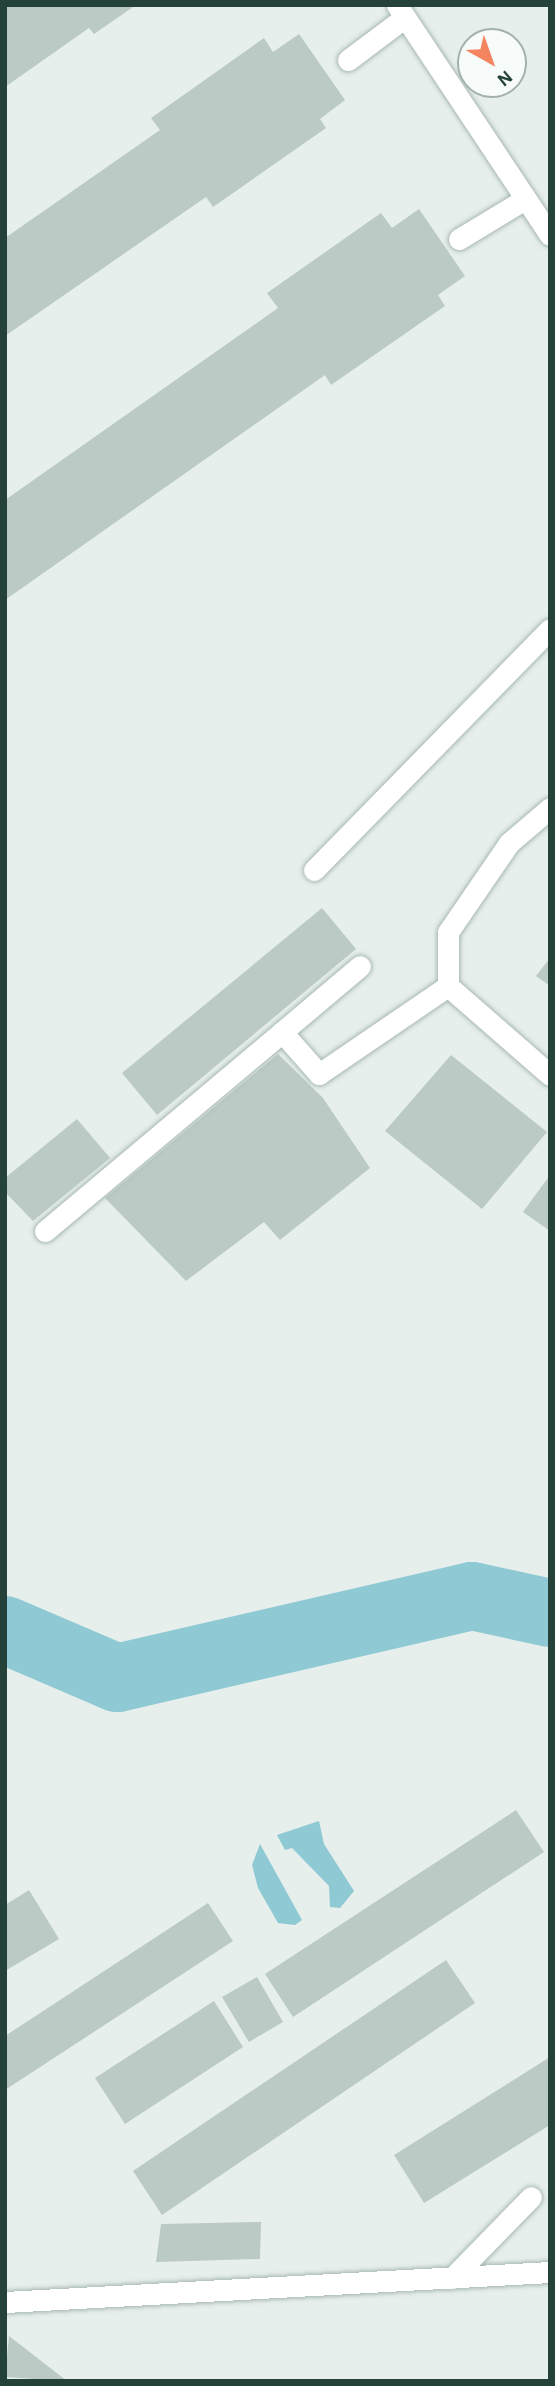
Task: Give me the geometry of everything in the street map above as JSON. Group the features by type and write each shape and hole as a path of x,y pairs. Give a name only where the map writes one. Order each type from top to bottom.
{"lane":[{"path":"348,60 401,11 550,235"},
{"path":"459,239 525,199"},
{"path":"314,870 550,629"},
{"path":"550,808 509,843 448,932 448,986 550,1075"},
{"path":"45,1231 360,967"},
{"path":"282,1032 319,1074 448,986"},
{"path":"452,2278 531,2197"},
{"path":"5,2302 550,2272"}],"water":[{"path":"319,1821 324,1844 354,1891 340,1908 330,1907 329,1886 292,1848 285,1850 277,1835"},
{"path":"260,1844 302,1920 295,1925 278,1923 258,1888 252,1865"}],"building":[{"path":"5,5 136,5 94,34 89,28 5,87"},
{"path":"299,34 345,100 320,119 326,128 213,207 206,197 5,336 5,238 160,130 151,118 264,38 273,52"},
{"path":"419,209 465,276 438,295 445,306 331,385 325,375 5,600 5,500 278,308 267,293 381,213 392,228"},
{"path":"322,908 356,949 157,1115 122,1073"},
{"path":"550,958 550,986 536,976"},
{"path":"278,1054 323,1098 370,1168 280,1240 264,1222 186,1281 105,1198"},
{"path":"451,1055 547,1132 482,1209 385,1131"},
{"path":"77,1119 110,1158 33,1221 5,1192 5,1178"},
{"path":"550,1175 550,1231 523,1212"},
{"path":"516,1810 544,1852 293,2017 265,1974"},
{"path":"29,1890 59,1939 5,1971 5,1905"},
{"path":"208,1903 233,1941 5,2090 5,2036"},
{"path":"446,1960 475,2003 162,2215 133,2171"},
{"path":"257,1977 283,2022 249,2042 222,1997"},
{"path":"214,2001 243,2047 125,2124 95,2078"},
{"path":"550,2057 550,2125 424,2203 394,2155"},
{"path":"261,2222 260,2259 156,2262 161,2224"},
{"path":"9,2336 67,2381 5,2377"}],"waterway":[{"path":"5,1630 117,1678 472,1596 550,1613"}]}
